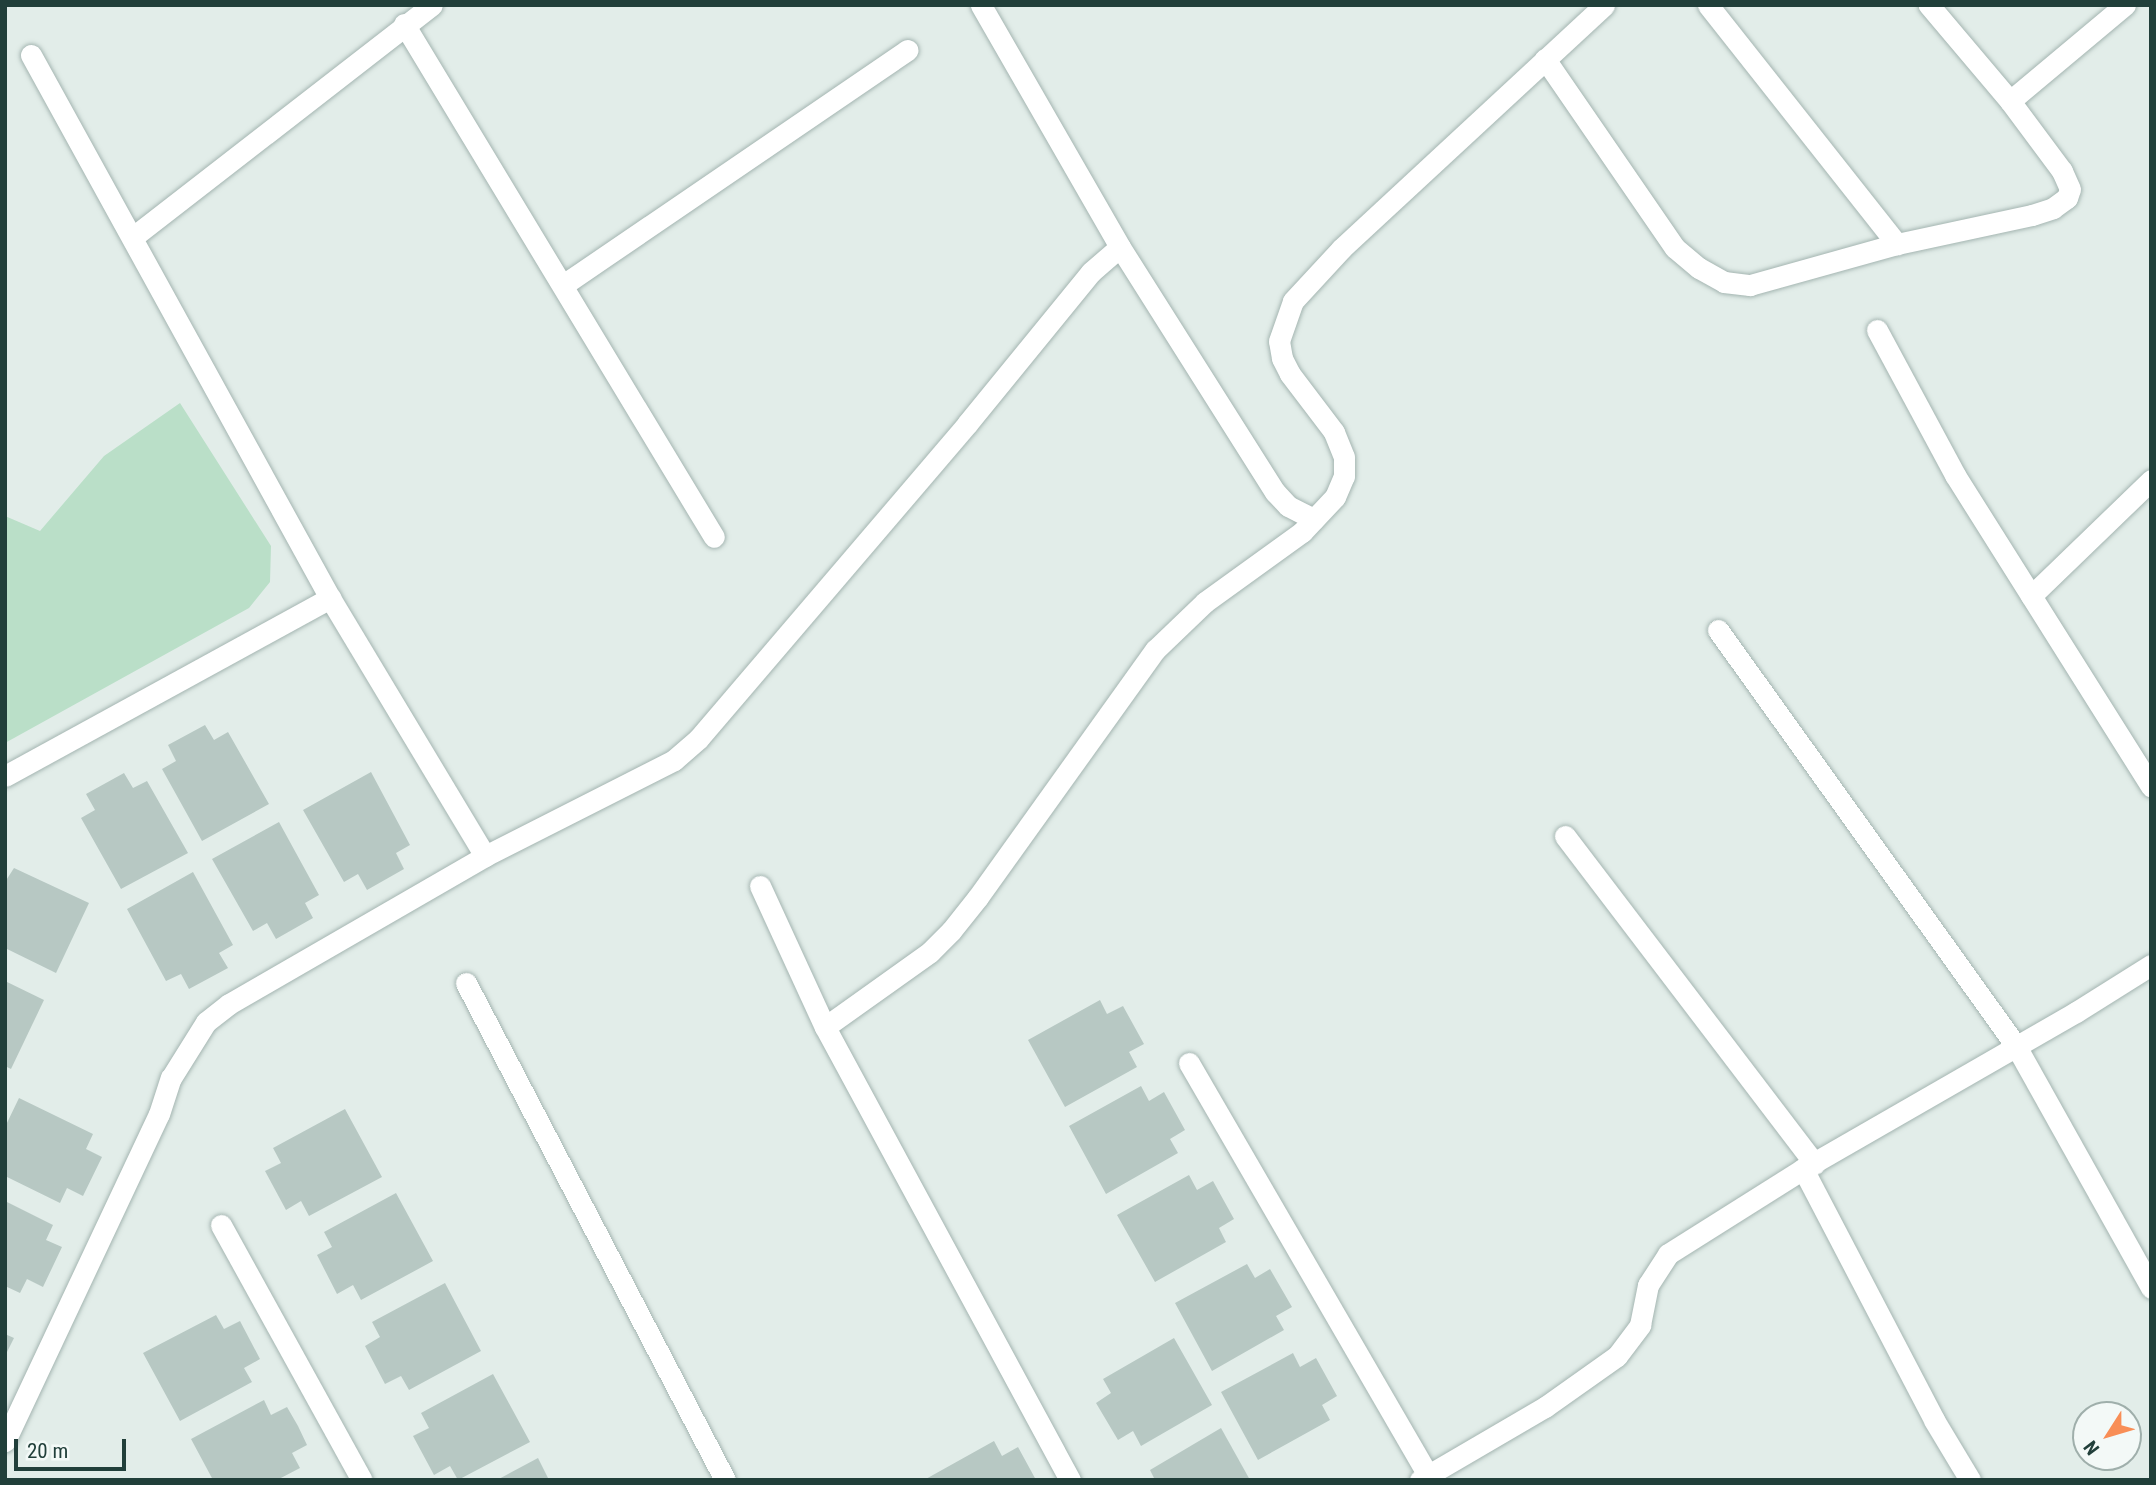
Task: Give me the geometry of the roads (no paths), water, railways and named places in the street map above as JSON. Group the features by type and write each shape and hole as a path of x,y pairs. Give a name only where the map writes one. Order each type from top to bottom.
{"street":[{"path":"133,237 404,24 432,5"},
{"path":"981,5 1120,247 1275,492 1288,506 1314,519"},
{"path":"825,1027 930,952 951,931 1155,650 1205,602 1314,519 1335,497 1344,476 1344,457 1334,432 1290,374 1282,358 1279,341 1293,301 1342,247 1604,5"},
{"path":"1708,5 1897,244"},
{"path":"1545,58 1675,248 1699,268 1724,282 1750,285 1897,244 2032,215 2053,208 2067,198 2070,189 2062,171 2010,101 1929,5"},
{"path":"2010,101 2125,5"},
{"path":"404,24 714,537"},
{"path":"563,285 908,50"},
{"path":"32,55 330,598 485,856"},
{"path":"5,1441 159,1114 171,1078 206,1022 229,1004 485,856 674,760 699,738 967,424 1091,272 1120,247"},
{"path":"1877,330 1955,475 2151,786"},
{"path":"2031,596 2151,481"},
{"path":"5,776 330,598"},
{"path":"1718,630 2016,1046 2151,1288"},
{"path":"1565,836 1809,1166 1934,1420 1970,1480"},
{"path":"760,886 825,1027 1070,1480"},
{"path":"1189,1063 1426,1478 1545,1407 1617,1356 1640,1325 1648,1285 1668,1254 1809,1166 2151,965"},
{"path":"466,983 725,1480"},
{"path":"221,1225 362,1480"}]}
